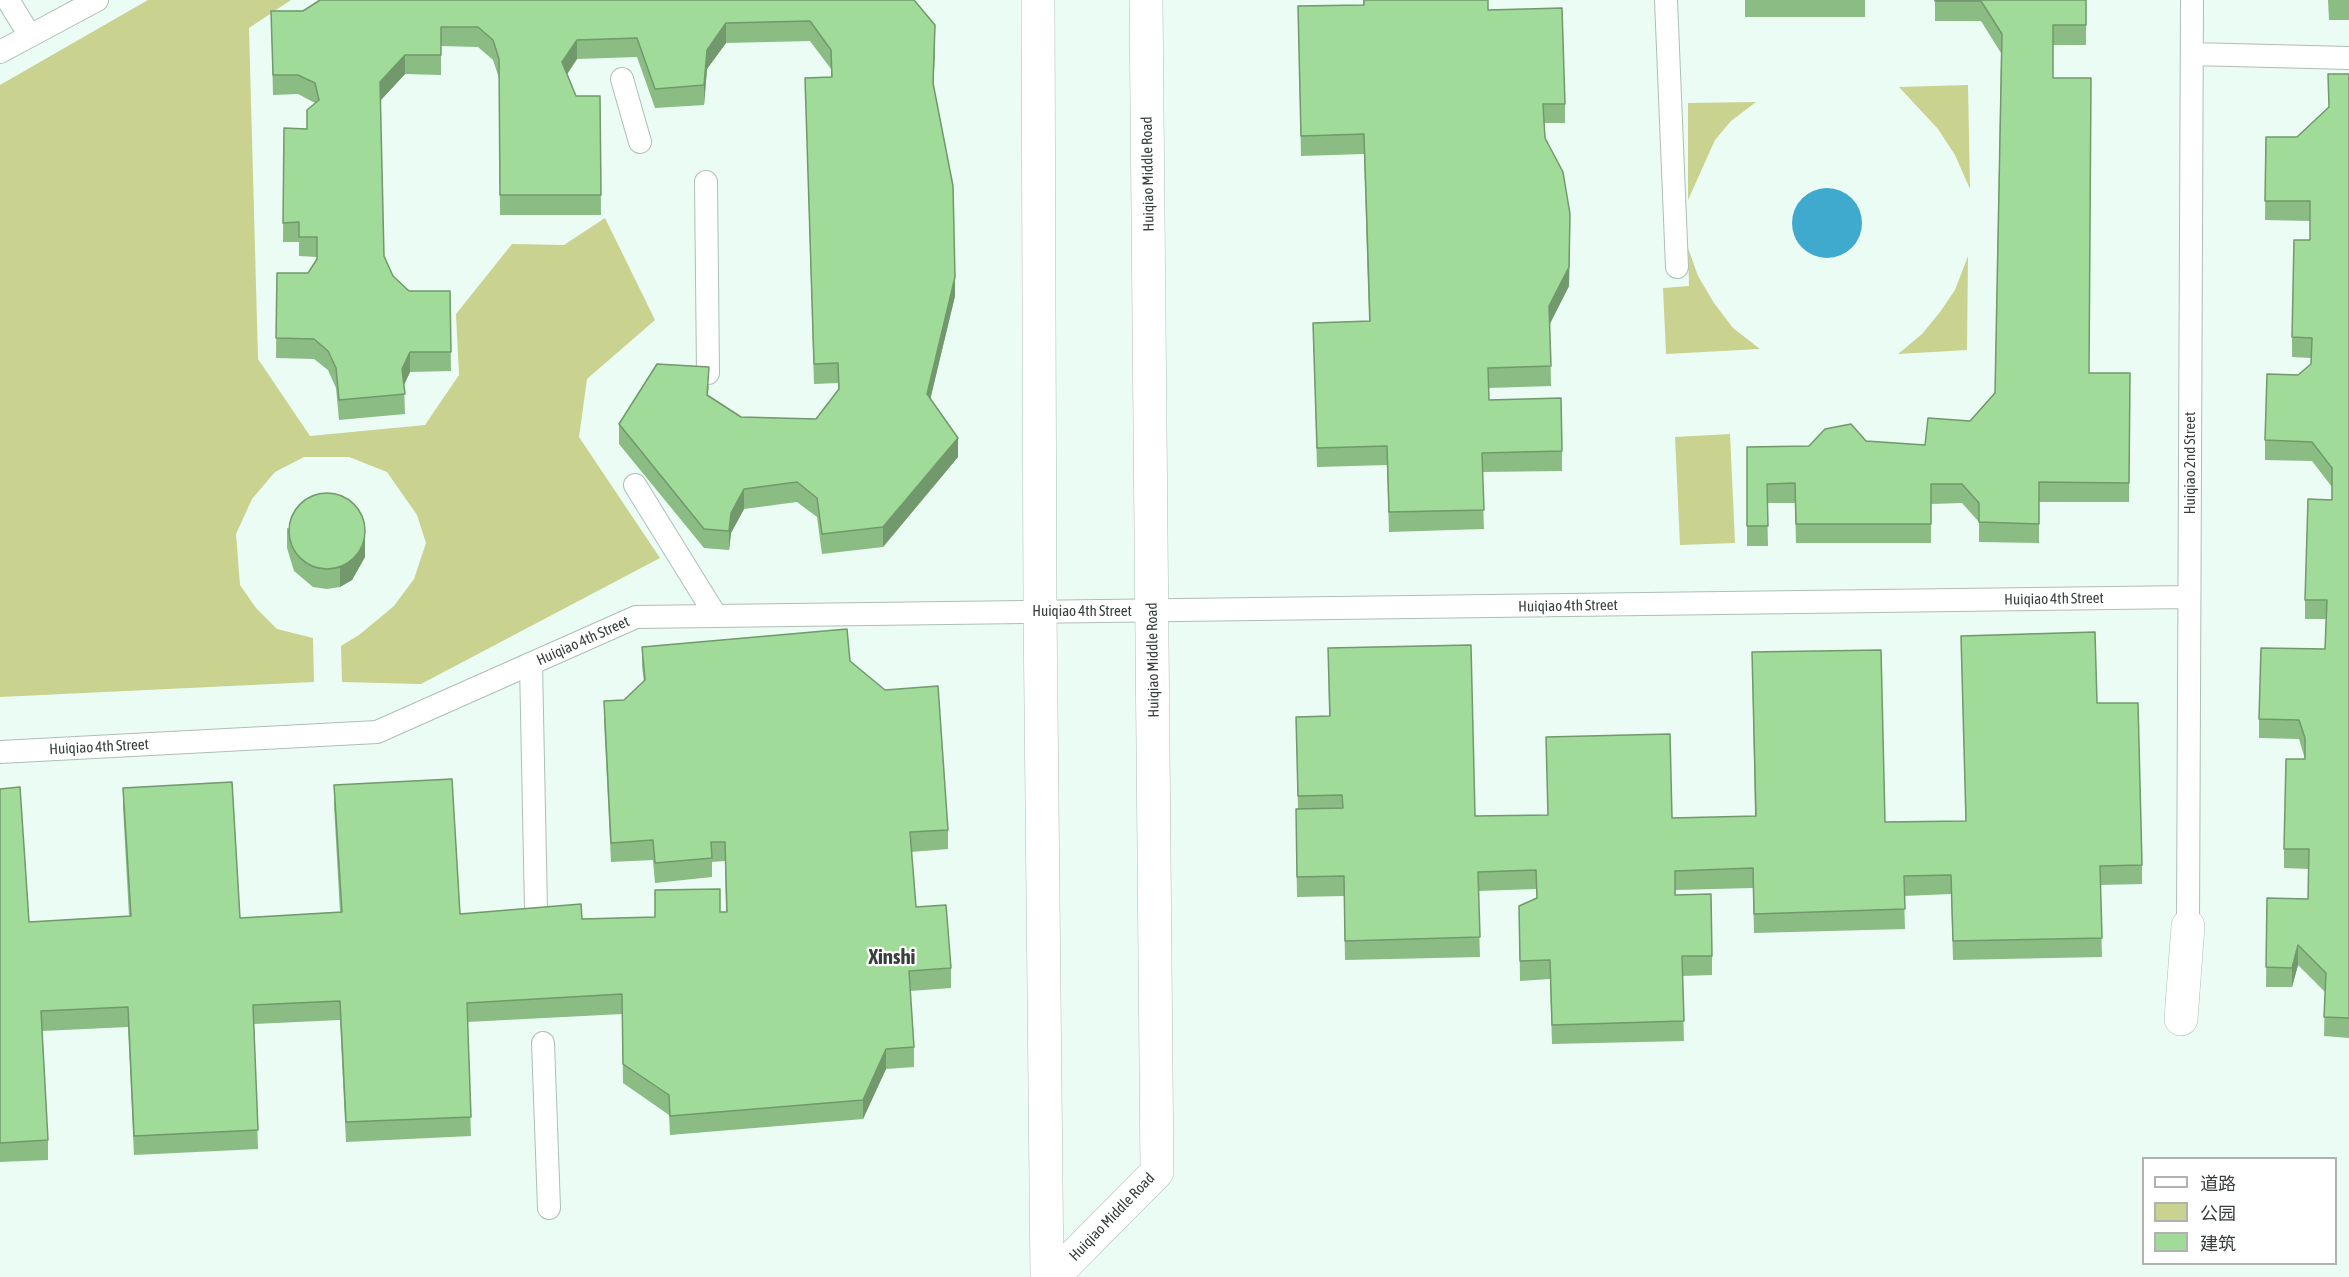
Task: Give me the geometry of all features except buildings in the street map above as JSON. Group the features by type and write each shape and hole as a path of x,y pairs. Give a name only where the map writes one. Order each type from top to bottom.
{"street":[{"name":"Huiqiao Middle Road","path":"1038,0 1040,611 1047,1277"},
{"name":"Huiqiao Middle Road","path":"1053,1277 1158,1172 1146,0"},
{"path":"2181,1019 2188,926"}],"lane":[{"path":"8,0 30,36"},
{"path":"0,52 97,0"},
{"path":"1666,0 1677,267"},
{"name":"Huiqiao 2nd Street","path":"2188,926 2192,0"},
{"path":"2192,54 2349,58"},
{"path":"622,79 640,142"},
{"path":"706,182 708,373"},
{"path":"634,485 716,616"},
{"name":"Huiqiao 4th Street","path":"0,752 377,732 636,617 2189,597"},
{"path":"531,664 536,910"},
{"path":"543,1043 549,1208"}],"green space":[{"path":"148,0 291,0 249,28 258,359 310,436 425,425 459,375 456,314 512,244 564,245 605,218 655,320 587,379 579,437 660,558 421,684 342,682 341,646 359,635 394,606 414,579 426,543 417,515 387,472 349,457 304,457 275,472 252,499 236,534 240,585 256,608 277,629 313,638 314,682 0,697 0,85"},
{"path":"1968,85 1970,189 1955,155 1938,129 1899,87"},
{"path":"1756,102 1731,121 1715,140 1688,200 1688,103"},
{"path":"1688,248 1698,276 1714,303 1733,328 1760,349 1666,354 1663,288 1689,286"},
{"path":"1968,256 1967,350 1898,354 1922,334 1940,312 1955,290"},
{"path":"1730,434 1735,543 1680,545 1675,437"}],"water":[{"path":"1827,188 1840,191 1852,198 1859,210 1862,223 1859,236 1852,248 1840,255 1827,258 1814,255 1802,248 1795,236 1792,223 1795,210 1802,198 1814,191"}],"district":[{"name":"Xinshi","path":"892,957"}]}
